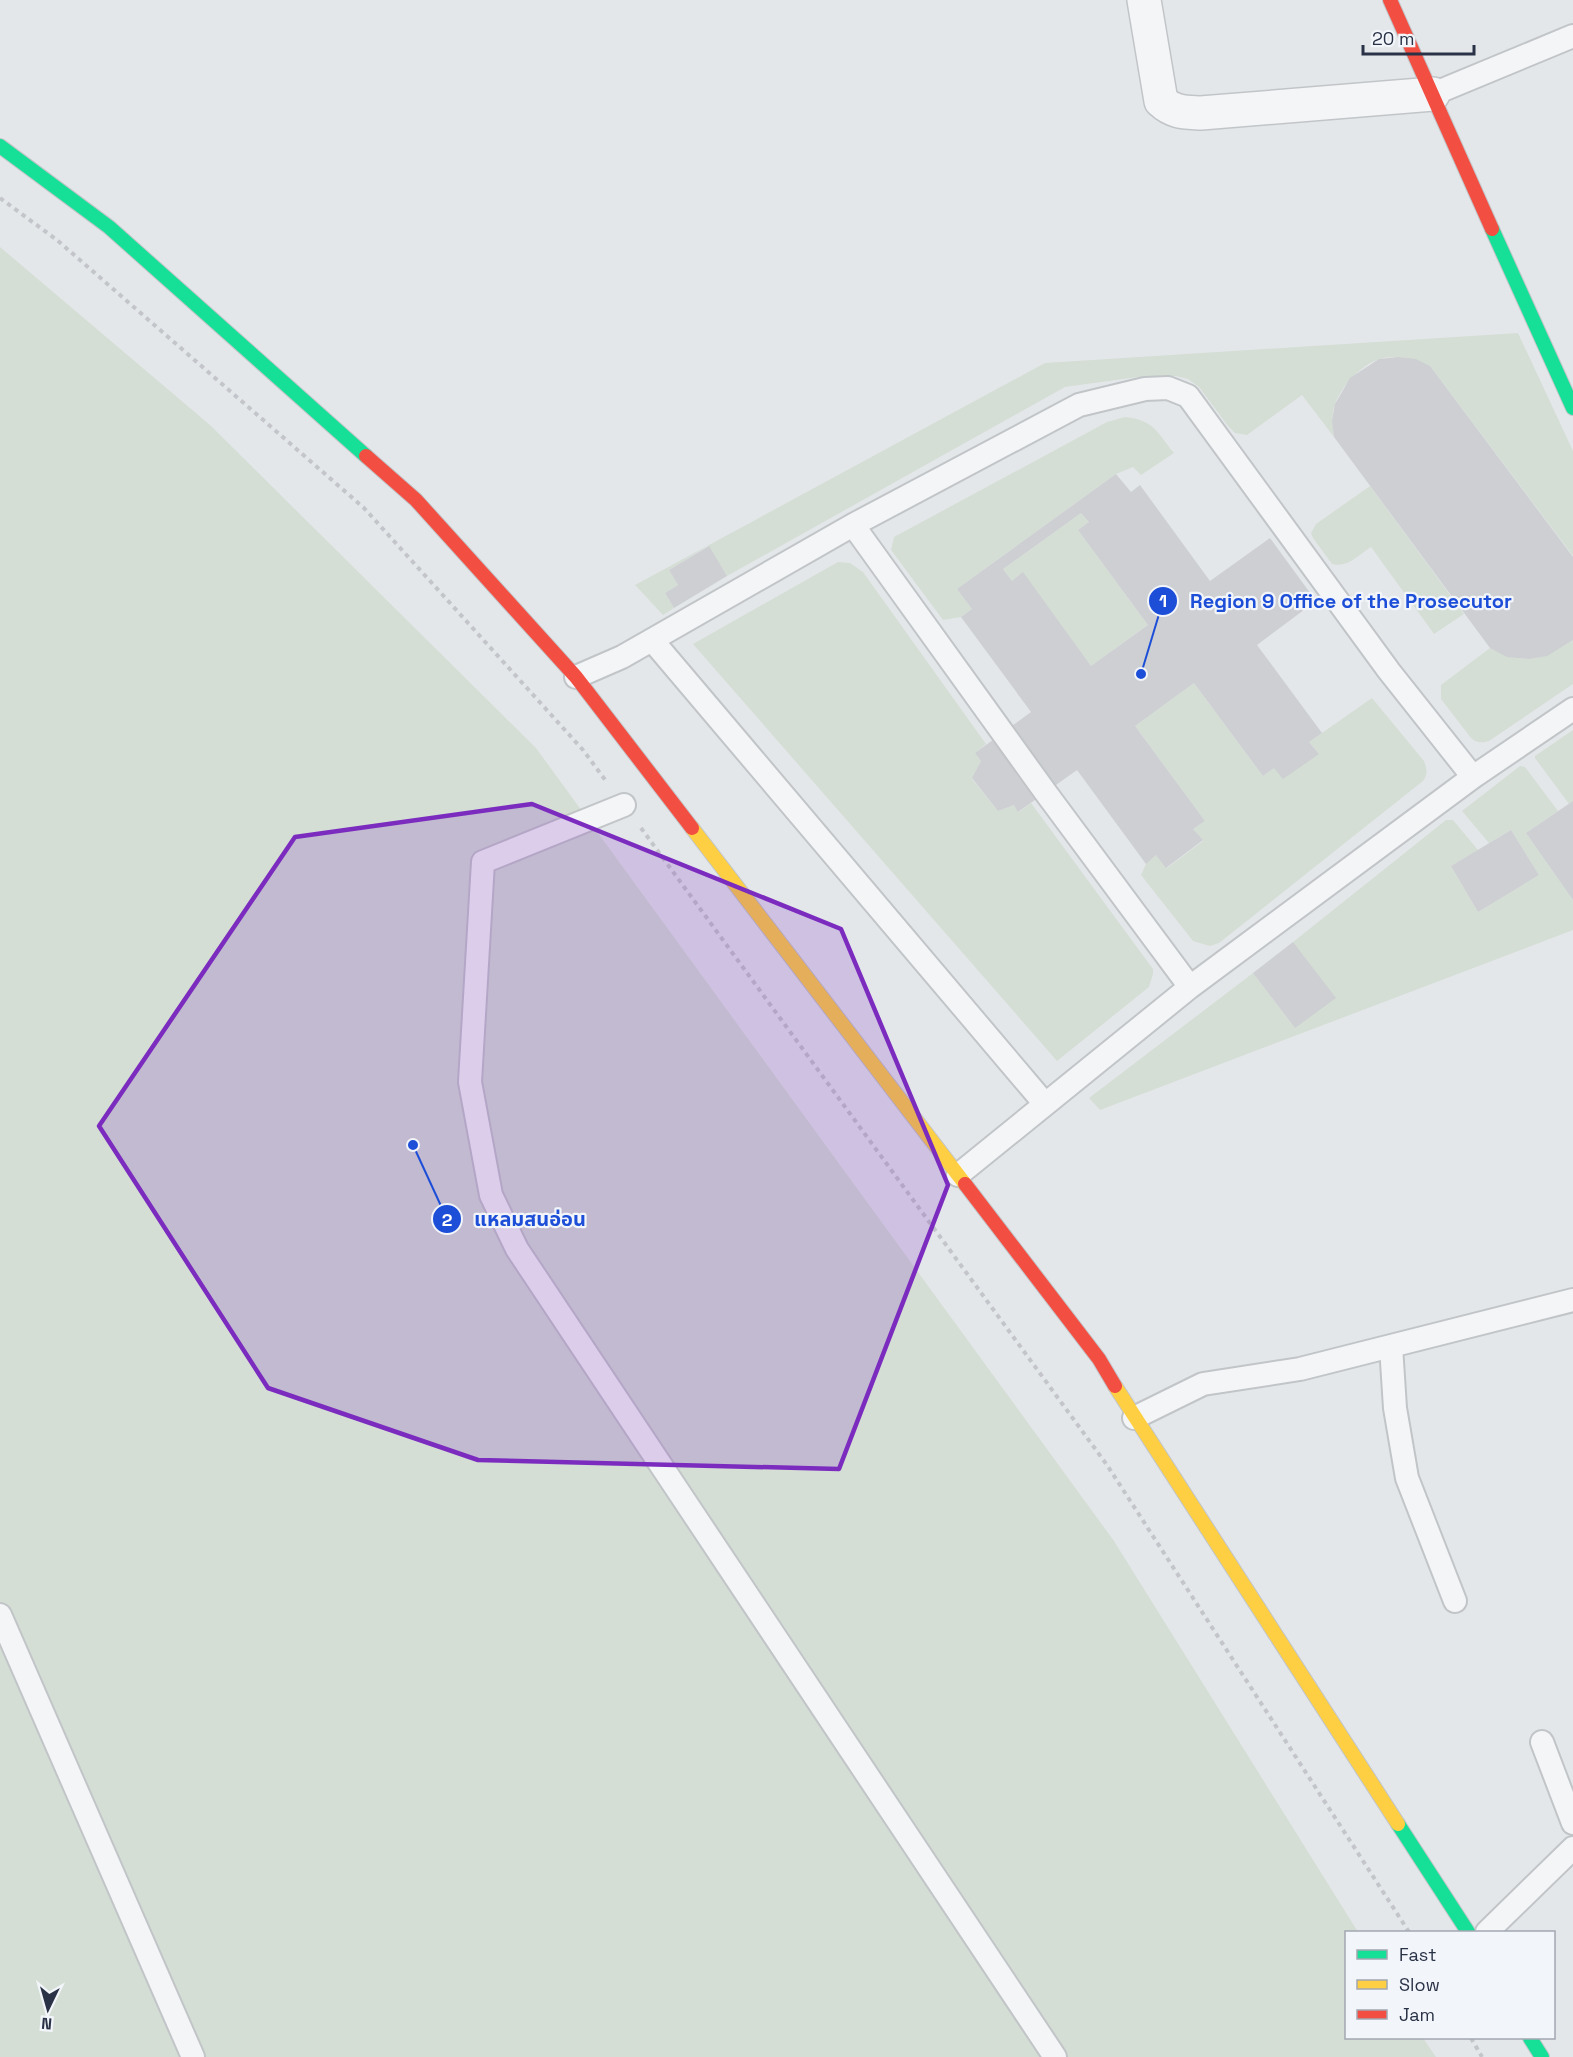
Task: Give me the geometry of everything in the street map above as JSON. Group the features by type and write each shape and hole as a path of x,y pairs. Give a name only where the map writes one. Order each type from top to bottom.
{"street":[{"path":"1144,0 1161,101 1170,109 1179,112 1201,113 1433,94"},
{"path":"1390,0 1566,376 1573,408"},
{"path":"0,146 108,227 416,500 576,677 1099,1359 1134,1418 1467,1931"},
{"path":"1531,2039 1542,2057"}],"lane":[{"path":"1433,94 1573,36"},
{"path":"576,677 622,657 853,525 1078,405 1145,389 1168,388 1188,396 1389,672 1473,777"},
{"path":"853,525 1046,793 1190,987"},
{"path":"652,640 1045,1104"},
{"path":"958,1175 1190,987 1473,777 1573,709"},
{"path":"624,805 483,862 470,1082 490,1196 517,1249 1054,2057"},
{"path":"1134,1418 1203,1384 1300,1369 1573,1300"},
{"path":"1391,1346 1395,1408 1407,1478 1455,1601"},
{"path":"0,1615 193,2057"},
{"path":"1542,1743 1573,1823"},
{"path":"1488,1931 1573,1848"}],"path":[{"path":"0,198 57,240 364,508 583,750 1107,1465 1408,1931"},
{"path":"1471,2039 1482,2057"}],"highlighted area":[{"path":"532,804 841,929 948,1185 839,1469 478,1460 268,1388 99,1126 295,837"}],"shaded area":[{"path":"0,247 210,425 536,748 1114,1541 1357,1931 1345,1931 1345,2039 1424,2039 1436,2057 0,2057"},
{"path":"1518,333 1573,451 1573,556 1430,366 1412,359 1393,357 1380,359 1366,366 1347,384 1334,409 1334,437 1302,395 1247,435 1235,433 1199,387 1188,379 1176,376 1138,377 1065,387 727,576 708,546 669,570 678,585 665,593 674,608 663,615 635,585 1045,363"},
{"path":"1125,417 1149,424 1174,453 1141,475 1133,467 1116,474 957,589 972,609 961,617 943,620 891,550 894,537 1107,422"},
{"path":"1370,486 1464,614 1434,634 1371,547 1353,560 1338,565 1332,564 1313,538 1311,533 1316,524"},
{"path":"1081,513 1089,522 1078,530 1148,625 1091,666 1023,573 1012,581 1003,569"},
{"path":"838,562 850,563 863,572 986,744 975,753 981,761 972,779 998,811 1014,805 1019,812 1031,803 1153,969 1149,987 1057,1061 693,644"},
{"path":"1573,640 1573,684 1489,741 1479,742 1471,738 1441,699 1441,685 1490,648 1523,659 1542,656"},
{"path":"1194,683 1263,776 1274,768 1319,754 1309,742 1372,698 1424,761 1427,771 1423,781 1219,943 1210,946 1193,941 1141,875 1146,864 1156,855 1167,868 1203,841 1193,829 1205,821 1135,726"},
{"path":"1573,730 1573,801 1569,804 1535,756"},
{"path":"1520,766 1525,767 1558,811 1526,833 1573,900 1573,930 1100,1110 1089,1098 1253,973 1295,1028 1293,942 1446,820 1453,820 1478,850 1451,866 1478,912 1539,875 1511,830 1489,843 1462,811"}],"building":[{"path":"1398,357 1416,359 1430,366 1573,557 1573,640 1547,656 1529,659 1507,657 1490,648 1334,437 1332,421 1335,404 1350,378 1379,359"},
{"path":"1116,474 1131,492 1140,485 1210,581 1270,538 1316,601 1257,645 1322,733 1309,742 1319,754 1283,779 1274,768 1263,776 1194,683 1135,726 1205,821 1193,829 1203,840 1166,868 1156,855 1146,864 1077,770 1018,812 1014,805 998,811 972,778 981,761 975,753 1031,712 961,617 972,609 957,589","holes":["1081,513 1089,522 1078,530 1148,625 1091,666 1023,572 1012,581 1003,569"]},
{"path":"709,546 727,576 674,608 665,593 678,585 669,570"},
{"path":"1573,801 1573,900 1526,833"},
{"path":"1511,830 1539,875 1478,912 1451,866"},
{"path":"1293,942 1336,998 1295,1028 1253,973"}],"traffic: fast":[{"path":"0,146 109,227 366,456"},
{"path":"1492,229 1573,408"},
{"path":"1398,1824 1467,1931"},
{"path":"1531,2039 1542,2057"}],"traffic: slow":[{"path":"692,828 965,1184"},
{"path":"1115,1386 1398,1824"}],"traffic: jam":[{"path":"1390,0 1492,229"},
{"path":"366,456 416,500 576,677 692,828"},
{"path":"965,1184 1099,1359 1115,1386"}],"place":[{"name":"Region 9 Office of the Prosecutor","path":"1141,674"},
{"name":"แหลมสนอ่อน","path":"413,1145"}]}
